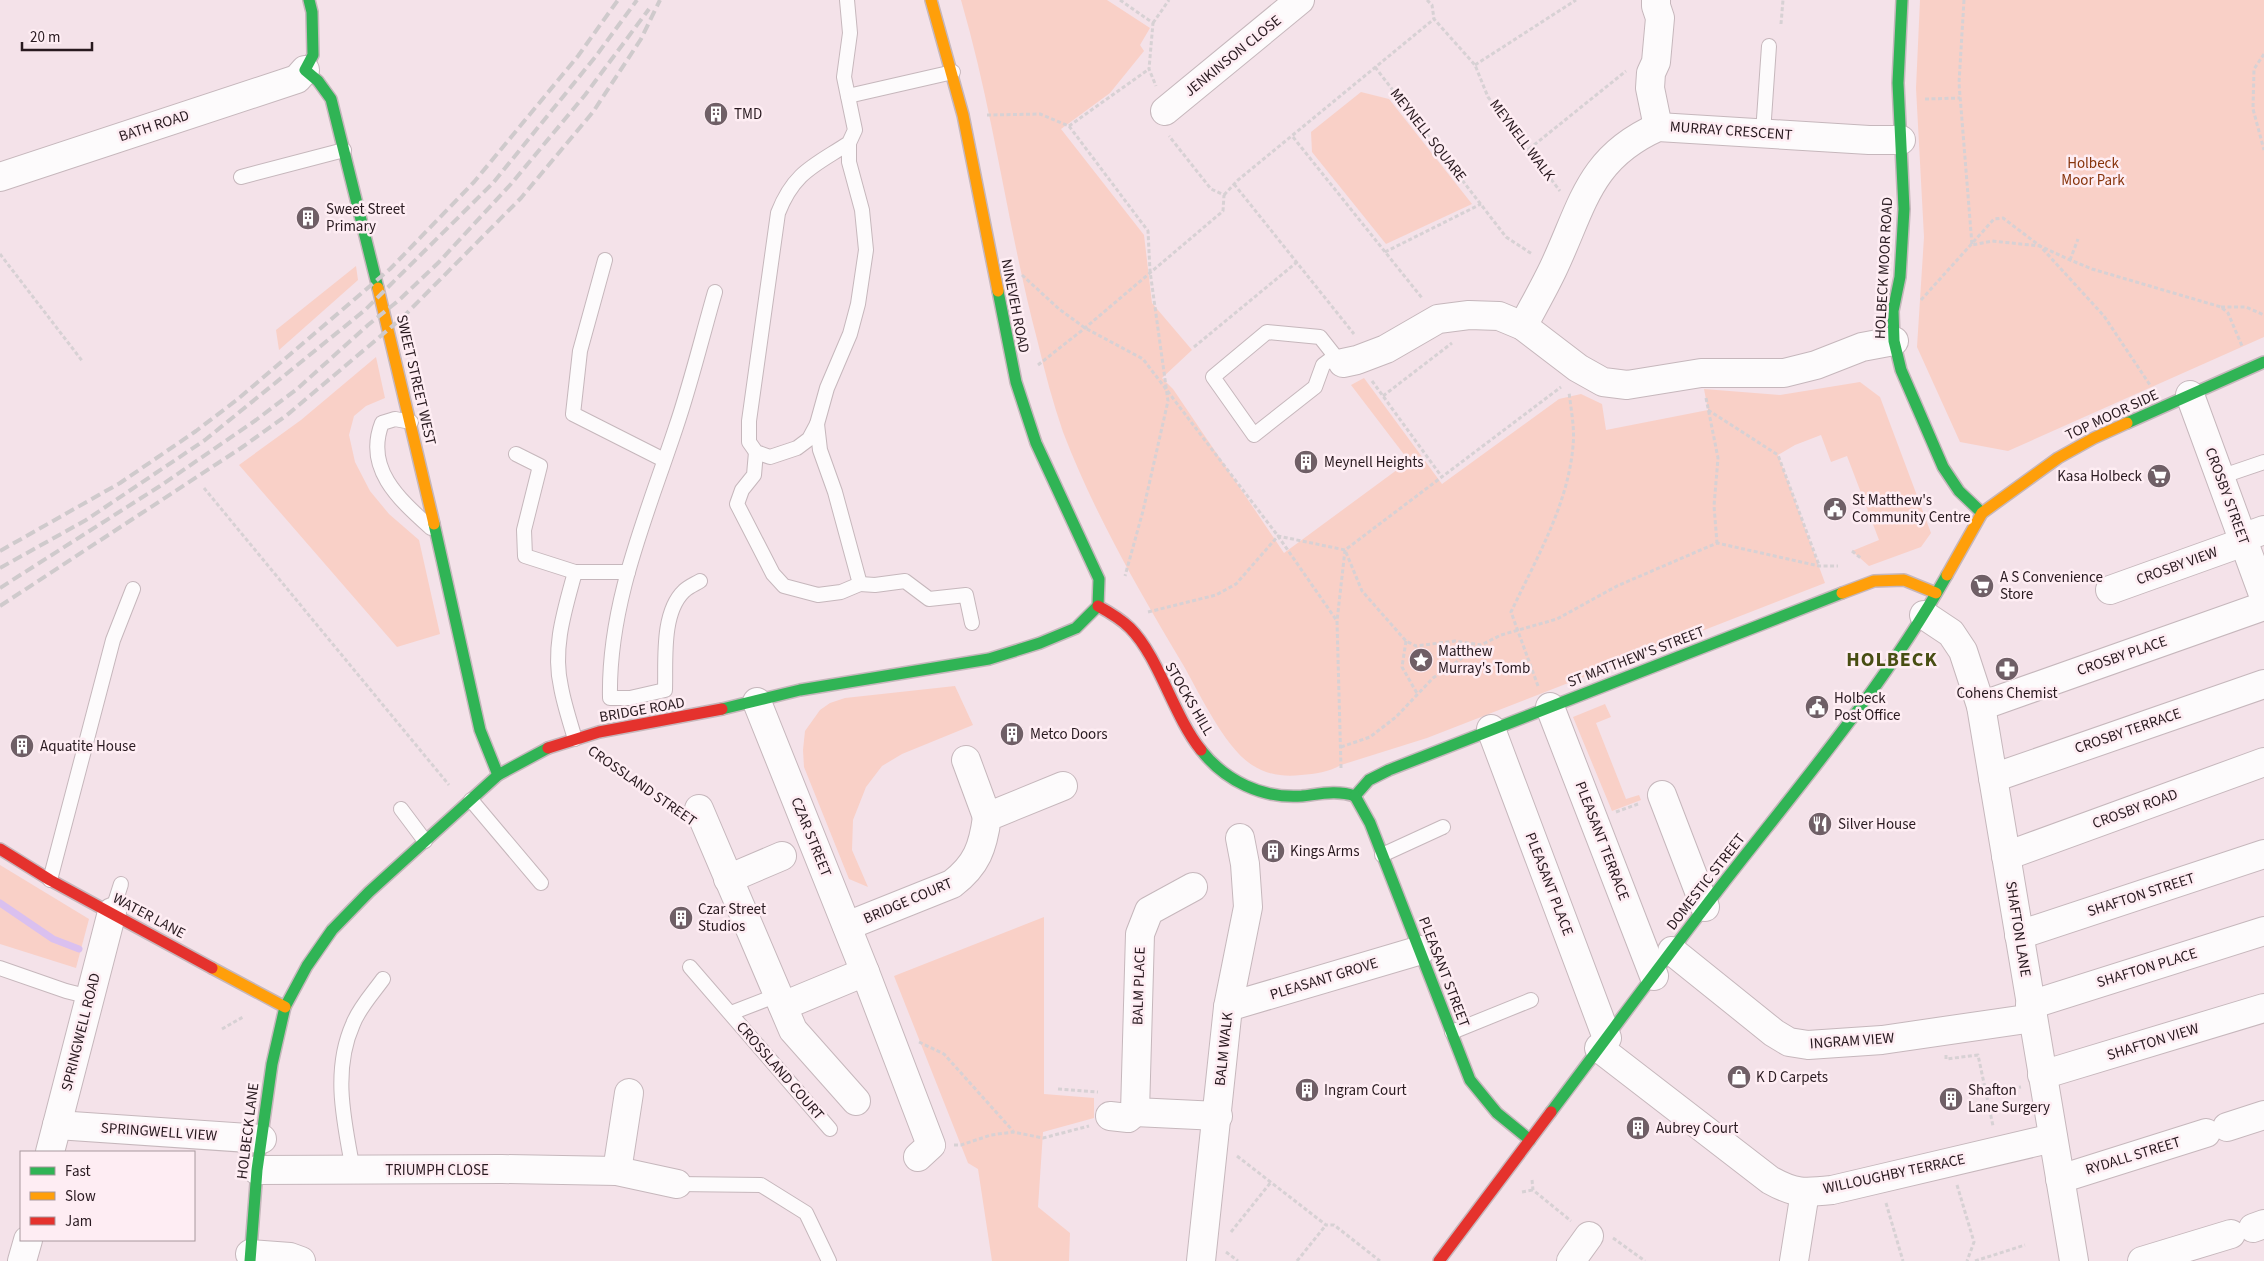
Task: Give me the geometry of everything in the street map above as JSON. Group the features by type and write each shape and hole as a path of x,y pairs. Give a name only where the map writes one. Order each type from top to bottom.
{"street":[{"path":"305,70 313,55 312,12 309,0"},
{"name":"NINEVEH ROAD","path":"931,0 953,72 963,115 1016,382 1036,443 1099,579 1098,606"},
{"name":"JENKINSON CLOSE","path":"1165,111 1300,0"},
{"path":"1656,0 1660,18 1656,62 1651,73 1650,88 1658,126"},
{"name":"HOLBECK MOOR ROAD","path":"1902,0 1899,99 1903,219 1900,277 1894,311 1894,342 1901,370 1943,467 1959,491 1982,512"},
{"name":"SWEET STREET WEST","path":"305,70 318,80 331,99 436,532 480,730 498,775"},
{"name":"BATH ROAD","path":"0,177 298,79 305,70"},
{"name":"MURRAY CRESCENT","path":"1523,326 1554,268 1579,208 1596,175 1609,159 1640,135 1658,126 1763,134 1901,140"},
{"path":"1350,359 1386,349 1438,319 1479,315 1498,316 1523,326 1573,374 1603,382 1627,384 1701,373 1784,374 1816,365 1862,347 1894,342"},
{"name":"TOP MOOR SIDE","path":"1982,512 2058,458 2094,438 2264,362"},
{"name":"CROSBY STREET","path":"2190,395 2220,477 2250,537 2264,597"},
{"name":"DOMESTIC STREET","path":"1439,1261 1705,907 1810,773 1930,604 1982,512"},
{"name":"CROSBY VIEW","path":"2110,590 2250,537"},
{"name":"ST MATTHEW'S STREET","path":"1355,796 1369,780 1389,770 1874,581 1904,580 1930,604"},
{"name":"SHAFTON LANE","path":"1930,604 1963,652 1981,706 2074,1261"},
{"name":"BRIDGE ROAD","path":"285,1007 307,966 332,930 369,892 498,775 519,762 552,746 599,732 757,702 800,690 989,658 1040,643 1076,628 1098,606"},
{"name":"STOCKS HILL","path":"1098,606 1132,630 1197,746 1222,772 1245,786 1273,794 1299,796 1344,791"},
{"name":"CROSBY PLACE","path":"1981,706 2264,606"},
{"name":"CROSBY TERRACE","path":"1993,778 2264,684"},
{"name":"CZAR STREET","path":"757,702 892,1044 924,1151"},
{"name":"PLEASANT TERRACE","path":"1548,708 1654,976"},
{"name":"PLEASANT PLACE","path":"1491,729 1603,1043"},
{"name":"BRIDGE COURT","path":"847,926 952,884 967,873 976,860 984,838 987,816 966,760"},
{"name":"CROSBY ROAD","path":"2006,856 2264,762"},
{"path":"987,816 1063,786"},
{"path":"1344,791 1355,796"},
{"path":"1662,795 1705,907"},
{"name":"PLEASANT STREET","path":"1355,796 1370,823 1470,1080 1484,1102 1498,1117 1530,1140"},
{"path":"688,810 728,879 793,1030 856,1101"},
{"name":"BALM WALK","path":"1211,1254 1216,1127 1228,1007 1248,907 1245,864 1240,838"},
{"name":"WATER LANE","path":"0,849 50,880 285,1007"},
{"name":"SHAFTON STREET","path":"2019,935 2264,854"},
{"path":"728,879 782,856"},
{"name":"BALM PLACE","path":"1116,1115 1140,934 1149,910 1193,887"},
{"name":"SPRINGWELL ROAD","path":"50,1151 112,912"},
{"name":"SHAFTON PLACE","path":"2032,1011 2264,931"},
{"name":"PLEASANT GROVE","path":"1228,1007 1420,950"},
{"name":"INGRAM VIEW","path":"1672,951 1774,1033 1789,1042 1808,1045 1882,1040 1942,1031 2032,1011"},
{"path":"780,1000 865,972"},
{"name":"HOLBECK LANE","path":"250,1258 257,1170 272,1064 285,1007"},
{"name":"SHAFTON VIEW","path":"2043,1079 2264,1008"},
{"name":"WILLOUGHBY TERRACE","path":"1603,1043 1770,1180 1788,1190 1805,1192 1832,1190 2053,1138"},
{"path":"617,1172 629,1093"},
{"path":"1116,1115 1216,1127"},
{"name":"RYDALL STREET","path":"2060,1179 2264,1116"},
{"name":"SPRINGWELL VIEW","path":"57,1125 262,1139"},
{"name":"TRIUMPH CLOSE","path":"257,1170 502,1169 617,1172 677,1184"},
{"path":"1794,1261 1805,1192"},
{"path":"2142,1261 2249,1229"},
{"path":"1571,1261 1589,1236"},
{"path":"22,1261 28,1241"},
{"path":"250,1258 290,1257 301,1261"}],"lane":[{"path":"848,0 850,32 844,77 855,130 849,143 849,162 862,210 866,250 858,304 850,334 827,388 817,424 809,439 797,448 770,457 756,452 749,442 749,421 778,213 785,195 794,181 808,169 849,143"},
{"path":"1763,134 1769,46"},
{"path":"848,96 953,72"},
{"path":"241,177 344,150"},
{"path":"605,260 580,351 573,414 664,460"},
{"path":"700,581 684,591 674,605 667,626 665,690 630,698 610,698 609,667 628,572 642,523 677,426 715,292"},
{"path":"1267,332 1320,337 1350,359 1323,365 1315,387 1254,435 1214,377 1267,332"},
{"path":"410,422 395,419 382,423 376,438 378,456 385,477 398,498 436,532"},
{"path":"817,424 820,450 835,492 860,584"},
{"path":"756,452 754,475 742,490 737,504 773,574 784,586 818,595 841,592 860,584 876,585 905,581 929,599 966,595 972,623"},
{"path":"516,454 540,466 524,530 526,556 575,572 628,572"},
{"path":"2220,477 2264,462"},
{"path":"575,572 563,616 558,656 560,686 575,739"},
{"path":"50,880 113,640 133,589"},
{"path":"1622,678 1628,695"},
{"path":"468,802 541,883"},
{"path":"401,809 425,841"},
{"path":"1382,855 1443,827"},
{"path":"112,912 121,884"},
{"name":"CROSSLAND COURT","path":"690,967 830,1129"},
{"path":"0,968 66,991 90,997"},
{"path":"353,1170 340,1090 342,1052 353,1022 383,979"},
{"name":"CROSSLAND COURT","path":"731,1013 780,1000"},
{"path":"1452,1032 1531,1000"},
{"path":"677,1184 761,1185 806,1213 829,1261"}],"path":[{"path":"1120,0 1153,23"},
{"path":"1169,0 1153,23 1149,69 1165,111 1169,136 1211,188 1224,195"},
{"name":"MEYNELL WALK","path":"1427,0 1432,5 1434,19 1476,65 1488,97 1563,195 1579,208"},
{"path":"1476,65 1576,0"},
{"path":"1782,24 1783,0"},
{"path":"1964,0 1959,83 1972,244"},
{"path":"1016,382 1085,328 1223,211 1224,195 1234,184 1434,19"},
{"path":"2264,54 2254,68 2253,108 2264,150"},
{"name":"MEYNELL SQUARE","path":"1374,67 1506,237 1554,268"},
{"path":"1529,149 1630,68"},
{"path":"1069,126 1149,69"},
{"path":"1899,99 1960,98"},
{"path":"963,115 1040,114 1069,126 1148,231 1150,272 1168,401 1143,512 1125,576"},
{"path":"1293,137 1438,319"},
{"path":"1234,184 1364,346 1350,359 1384,396 1442,477"},
{"path":"1385,252 1481,204"},
{"path":"1894,311 1922,300 1994,219 2003,218 2040,246 2104,316 2164,406"},
{"path":"2070,260 2078,239"},
{"path":"1972,244 1992,241 2040,246 2092,269 2221,306 2246,307 2264,315"},
{"path":"0,254 83,362"},
{"path":"1194,347 1297,262"},
{"path":"1016,270 1058,309 1085,328 1143,359 1278,536 1337,621"},
{"path":"2221,306 2228,313 2251,368"},
{"path":"1384,396 1473,327 1479,315"},
{"path":"1701,373 1718,458 1714,506 1717,543"},
{"path":"1344,791 1337,621 1345,550 1573,374"},
{"path":"1548,708 1512,612 1552,524 1570,475 1574,444 1573,374"},
{"path":"1708,410 1778,455 1819,566"},
{"path":"204,488 468,802"},
{"path":"1278,536 1345,550"},
{"path":"1146,613 1216,594 1236,584 1278,536"},
{"path":"1341,747 1370,737 1396,717 1433,678 1481,645 1501,635 1557,619 1617,586 1717,543 1819,566 1855,567 1874,581"},
{"path":"1345,550 1362,591 1406,641 1416,646 1456,641 1481,645"},
{"path":"1406,641 1402,667 1418,695"},
{"name":"CROSSLAND STREET","path":"575,739 688,810"},
{"path":"1594,821 1662,795"},
{"path":"222,1029 243,1017"},
{"path":"1942,1031 1946,1059 1978,1054 1998,1151"},
{"path":"892,1044 920,1042 944,1054 1013,1132"},
{"path":"1987,1093 2043,1079"},
{"path":"924,1151 962,1145 991,1135 1013,1132 1044,1138 1102,1123 1116,1115 1104,1093 1058,1090"},
{"path":"1216,1127 1271,1182 1326,1225"},
{"path":"1950,1162 1974,1242 1967,1261"},
{"path":"1879,1178 1903,1261"},
{"path":"1226,1239 1271,1182"},
{"path":"1297,1261 1326,1225 1334,1224 1380,1261"},
{"path":"1975,1261 2025,1245"},
{"path":"1211,1254 1238,1261"}],"green space":[{"path":"961,0 1107,0 1150,28 1140,45 1144,51 1110,93 1061,129 1144,235 1152,303 1192,350 1162,378 1173,389 1284,553 1409,461 1351,385 1364,378 1442,484 1559,399 1581,394 1602,404 1606,430 1708,410 1704,389 1780,395 1860,382 1880,397 1931,533 1921,547 1869,566 1852,551 1879,540 1847,456 1831,462 1821,435 1795,445 1778,455 1825,583 1427,738 1327,771 1289,776 1270,773 1252,765 1232,746 1222,732 1149,607 1088,492 1063,432 1046,377 1027,300 983,85"},
{"name":"Holbeck Moor Park","path":"1920,0 2264,0 2264,337 2008,451 1960,442 1917,347 1924,237 1916,88"},
{"path":"1361,92 1389,99 1472,204 1386,244 1312,152 1311,132"},
{"path":"356,266 358,280 279,350 276,330"},
{"path":"376,357 385,398 366,406 354,416 349,435 355,462 370,491 389,514 419,540 440,634 397,647 239,465 301,420"},
{"path":"955,686 973,725 902,754 882,766 866,787 853,820 852,850 868,887 849,879 804,767 805,731 820,710 830,703 845,698"},
{"path":"1605,704 1611,717 1596,723 1626,799 1639,795 1641,800 1612,811 1573,717"},
{"path":"0,865 89,919 76,968 0,944"},
{"path":"1044,917 1044,1094 1094,1098 1094,1118 1043,1132 1038,1207 1070,1233 1069,1261 992,1261 978,1169 968,1163 894,976"}],"waterway":[{"path":"0,903 53,939 79,949"}],"railway":[{"path":"0,551 120,483 196,431 238,399 390,269 474,182 578,56 618,0"},
{"path":"0,568 86,520 205,440 365,310 493,183 596,56 637,0"},
{"path":"0,606 241,448 287,415 402,318 521,198 593,112 641,39 660,0"},
{"path":"0,588 160,486 256,420 297,389 368,325 398,301 439,262 511,184 585,95 649,9"}],"traffic: fast":[{"path":"309,0 312,12 313,55 305,70 318,81 331,99 378,288"},
{"path":"1902,0 1898,83 1904,209 1900,277 1893,311 1894,341 1901,370 1943,467 1959,491 1982,513"},
{"path":"998,291 1016,382 1036,443 1099,579 1098,606"},
{"path":"2127,423 2264,362"},
{"path":"434,524 480,730 498,775"},
{"path":"1551,1112 1689,928 1847,725 1900,651 1947,575"},
{"path":"1355,796 1369,780 1389,770 1842,593"},
{"path":"722,709 800,690 989,659 1040,643 1076,628 1098,606"},
{"path":"250,1261 257,1170 272,1064 285,1007 307,966 332,930 369,892 498,775 548,748"},
{"path":"1201,750 1221,771 1246,786 1259,791 1287,796 1335,793 1355,796"},
{"path":"1355,796 1370,823 1470,1080 1497,1113 1530,1140"}],"traffic: slow":[{"path":"931,0 963,115 998,291"},
{"path":"378,288 434,524"},
{"path":"1947,575 1982,513 2058,458 2094,438 2127,423"},
{"path":"1842,593 1874,581 1904,580 1936,593"},
{"path":"212,968 285,1007"}],"traffic: jam":[{"path":"1098,606 1123,622 1140,640 1158,670 1182,720 1201,750"},
{"path":"548,748 599,732 722,709"},
{"path":"0,849 50,880 212,968"},
{"path":"1439,1261 1551,1112"}],"place":[{"name":"TMD","path":"716,114"},
{"name":"Sweet Street Primary","path":"308,218"},
{"name":"Meynell Heights","path":"1306,462"},
{"name":"Kasa Holbeck","path":"2159,476"},
{"name":"St Matthew's Community Centre","path":"1835,509"},
{"name":"A S Convenience Store","path":"1982,586"},
{"name":"Matthew Murray's Tomb","path":"1421,660"},
{"name":"Cohens Chemist","path":"2007,669"},
{"name":"Holbeck Post Office","path":"1817,707"},
{"name":"Metco Doors","path":"1012,734"},
{"name":"Aquatite House","path":"22,746"},
{"name":"Silver House","path":"1820,824"},
{"name":"Kings Arms","path":"1273,851"},
{"name":"Czar Street Studios","path":"681,918"},
{"name":"K D Carpets","path":"1739,1077"},
{"name":"Ingram Court","path":"1307,1090"},
{"name":"Shafton Lane Surgery","path":"1951,1099"},
{"name":"Aubrey Court","path":"1638,1128"}],"district":[{"name":"HOLBECK","path":"1892,660"}]}
